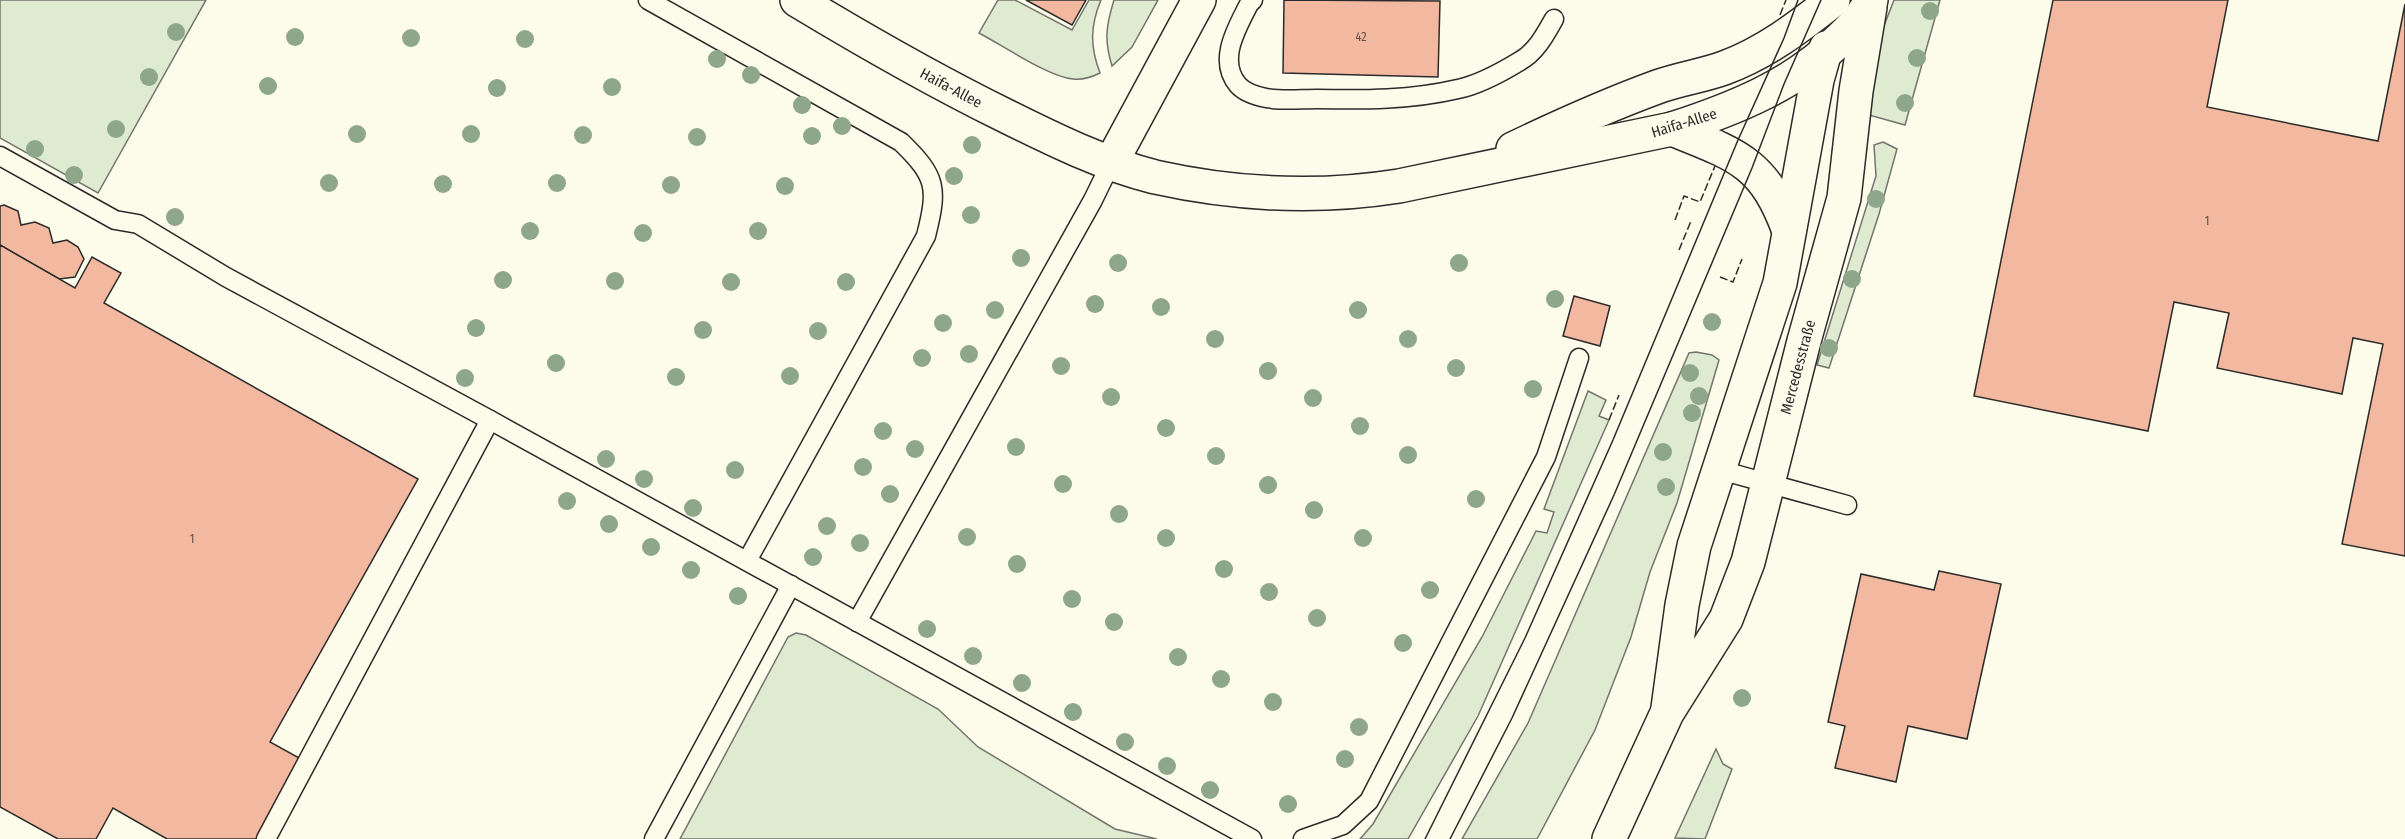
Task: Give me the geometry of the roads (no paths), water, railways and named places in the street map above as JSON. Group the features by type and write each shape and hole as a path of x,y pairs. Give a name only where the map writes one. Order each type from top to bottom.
{"street":[{"name":"Haifa-Allee","path":"797,0 960,93 1049,138 1111,163 1154,176 1215,188 1270,194 1363,192 1672,129 1713,116 1784,84 1823,57"},
{"path":"1111,163 1199,0"},
{"name":"Haifa-Allee","path":"1460,174 1597,109 1660,85 1723,68 1762,51 1784,38 1833,0"},
{"name":"Mercedesstraße","path":"1667,713 1682,605 1694,546 1780,283 1823,57 1863,1"},
{"name":"Mercedesstraße","path":"1609,839 1667,713 1726,620 1748,562 1804,341 1839,221 1848,176 1863,1"},
{"path":"1723,68 1749,72 1784,84 1813,103 1832,135 1848,176"},
{"path":"1672,129 1724,150 1752,168 1770,187 1780,204 1789,231"}],"lane":[{"path":"648,0 902,142 923,164 933,190 933,207 926,236 747,561"},
{"path":"1253,0 1231,41 1229,57 1232,74 1237,84 1247,93 1267,98 1412,98 1461,89 1522,60 1535,49 1554,19"},
{"path":"0,156 115,220 138,224 226,277 1252,839"},
{"path":"857,622 1093,200 1111,163"},
{"path":"1303,839 1343,825 1369,801 1546,457 1579,358"},
{"path":"266,839 490,420"},
{"path":"1720,470 1847,505"},
{"path":"654,839 791,585"}],"tram line":[{"path":"1425,839 1525,638 1613,440 1738,140 1784,38 1798,0"},
{"path":"1450,839 1512,718 1614,495 1821,0"}]}
